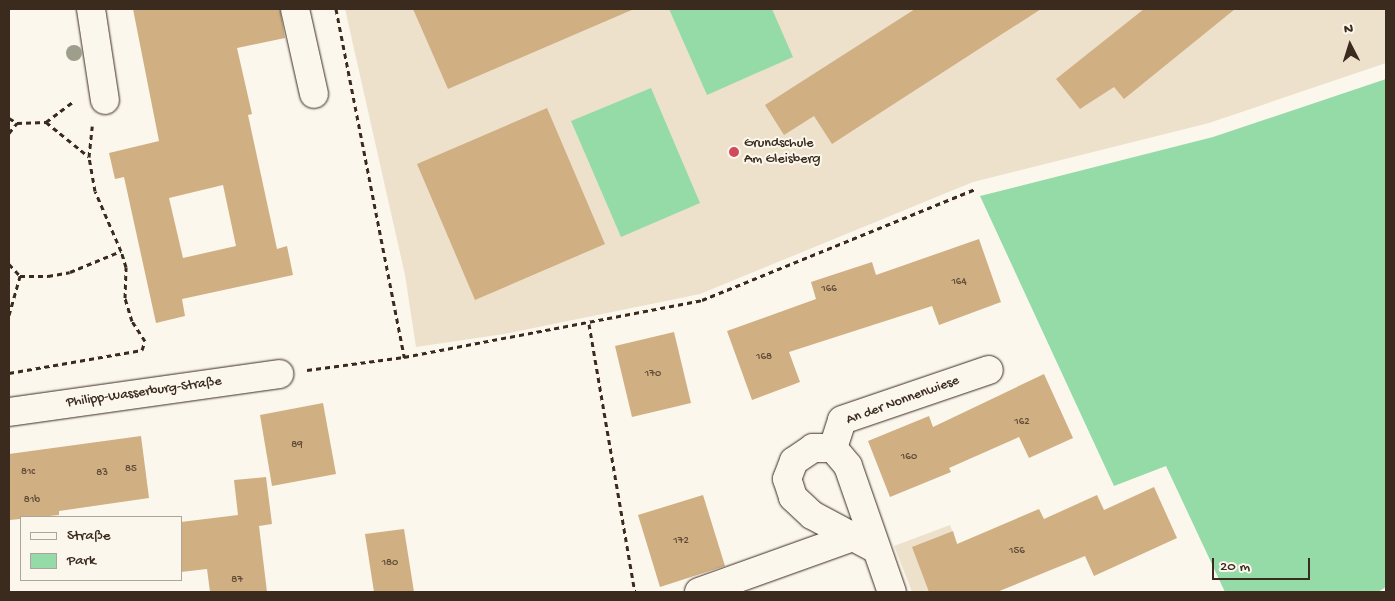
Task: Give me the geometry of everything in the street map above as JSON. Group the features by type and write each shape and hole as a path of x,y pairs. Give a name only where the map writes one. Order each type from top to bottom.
{"street":[{"path":"91,9 104,90"},
{"path":"295,9 314,94"},
{"name":"An der Nonnenwiese","path":"833,448 842,420 989,370"},
{"name":"Philipp-Wasserburg-Straße","path":"9,412 279,374"},
{"path":"864,542 812,515 793,497 787,479 794,461 800,456 813,448 833,448 848,466 864,542 892,592"},
{"path":"699,592 864,542"}],"path":[{"path":"336,9 404,357"},
{"path":"9,118 17,123 46,122 104,90"},
{"path":"9,374 142,350 145,340 132,320 125,298 126,268 121,251 95,191 89,157 92,126 104,90"},
{"path":"46,122 89,157"},
{"path":"9,133 17,123"},
{"path":"279,374 404,357 589,324 702,300 975,189"},
{"path":"20,276 70,272 121,251"},
{"path":"9,264 20,276"},
{"path":"9,315 20,276"},
{"path":"589,324 635,592"}],"shaded area":[{"name":"Grundschule Am Gleisberg","path":"345,9 1386,9 1386,63 1209,123 973,182 700,294 504,334 416,347 405,275"},
{"path":"950,525 976,592 912,592 894,546"}],"green space":[{"path":"669,9 772,9 793,57 707,95"},
{"path":"1386,79 1386,587 1378,592 1225,592 1166,466 1114,486 980,196 1213,137"},
{"path":"651,88 700,203 621,237 571,121"}],"building":[{"path":"133,9 280,9 285,38 237,48 252,114 248,115 277,249 287,246 293,275 182,299 185,316 156,323 124,177 115,179 109,153 159,141","holes":["223,185 236,246 183,258 169,198"]},
{"path":"413,9 634,9 448,89"},
{"path":"915,9 1041,9 832,144 814,116 784,135 765,105"},
{"path":"1144,9 1235,9 1124,99 1114,87 1080,109 1056,79"},
{"path":"547,108 605,244 475,300 417,164"},
{"path":"979,239 1001,302 939,325 932,306 789,352 800,382 752,400 727,331 816,299 811,282 872,262 876,275"},
{"path":"674,332 691,403 632,417 615,346"},
{"path":"1044,374 1073,438 1029,458 1019,437 949,468 951,472 890,497 868,441 929,416 933,427"},
{"path":"323,403 336,474 272,486 260,415"},
{"path":"141,436 149,498 59,511 59,515 20,516 20,519 10,520 9,454"},
{"path":"266,477 272,524 259,526 267,592 210,592 207,569 182,572 182,522 238,515 234,480"},
{"path":"1154,487 1177,538 1094,576 1085,556 997,592 929,592 912,547 953,531 957,544 1039,509 1044,519 1097,495 1104,510"},
{"path":"703,495 725,566 660,587 638,515"},
{"path":"404,529 414,592 374,592 365,534"}],"place":[{"name":"Grundschule Am Gleisberg","path":"734,152"}]}
